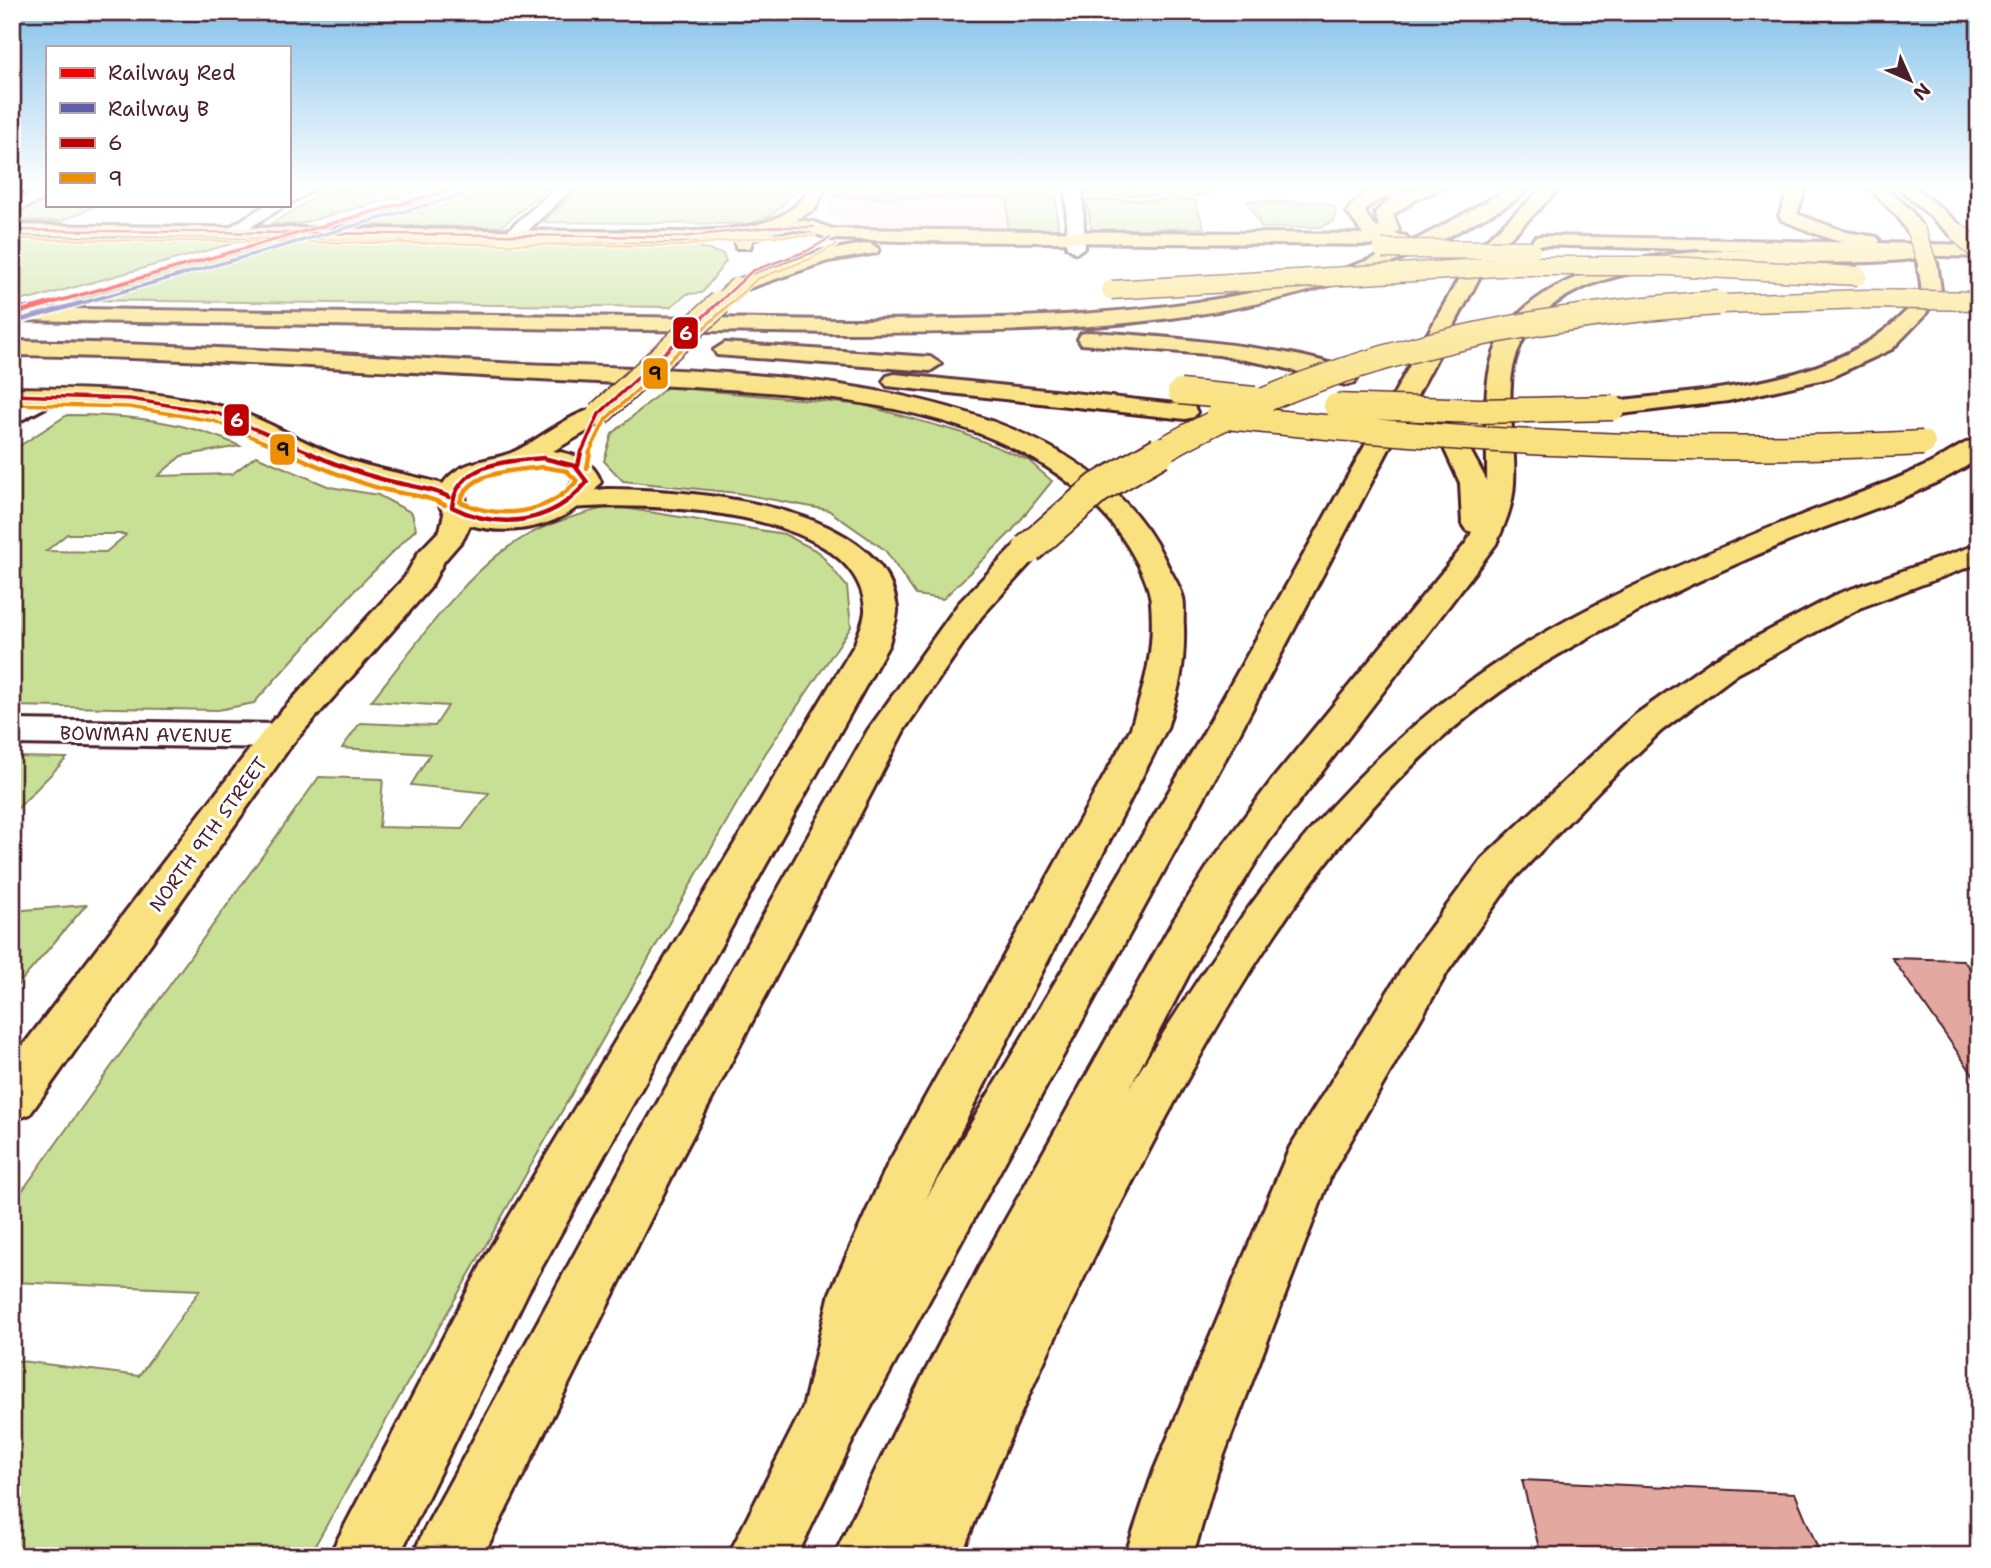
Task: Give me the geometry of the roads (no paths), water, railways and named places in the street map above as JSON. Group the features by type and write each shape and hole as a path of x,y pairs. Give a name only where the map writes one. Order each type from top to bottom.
{"main road":[{"path":"745,279 754,260"},
{"path":"520,459 599,414 745,279 782,260"},
{"path":"745,279 810,260"},
{"path":"12,314 762,327 1003,324 1108,317 1215,303 1314,283 1382,260"},
{"path":"762,1556 832,1416 1221,734 1481,260"},
{"path":"867,1556 1029,1229 1164,976 1223,877 1276,800 1451,585 1494,525 1499,496 1502,367 1508,340 1523,319 1541,304 1587,281 1636,266 1695,260"},
{"path":"1912,260 1923,264 1941,260"},
{"path":"1912,260 1979,285"},
{"path":"1917,260 1923,264"},
{"path":"12,342 607,354 1182,402 1479,411 1613,408 1728,394 1821,373 1884,344 1917,311 1931,290 1922,260"},
{"path":"1084,292 1516,266 1682,267 1871,276"},
{"path":"447,1556 659,1151 886,730 926,669 970,610 1028,550 1106,483 1176,439 1265,396 1341,366 1415,345 1505,326 1683,304 1864,298 1979,301"},
{"path":"215,317 330,310 734,313 881,306"},
{"path":"762,327 1200,344 1297,362 1346,378 1392,398 1456,446 1473,473 1479,498 1476,551"},
{"path":"12,335 600,346"},
{"path":"642,347 899,361 1482,443 1631,451 1839,449 1979,439"},
{"path":"12,348 163,352 782,385 849,393 908,403 959,418 1056,459 1098,492 1138,535 1167,598 1168,665 1149,728 906,1183 859,1293 832,1416"},
{"path":"12,396 154,400 201,409 246,422 316,456 388,481 431,488 454,505 482,520 514,520 547,513 575,483 579,455 599,414"},
{"path":"928,1556 1040,1308 1133,1129 1229,968 1295,875 1360,799 1425,736 1493,682 1590,622 1688,573 1895,488 1966,456 1979,446"},
{"path":"363,1556 508,1272 872,644 881,608 871,576 841,545 806,526 752,510 657,497 618,495 575,483 557,459 520,459 482,469 364,471"},
{"path":"454,505 459,482 482,469"},
{"name":"NORTH 9TH STREET","path":"419,581 429,558 454,532 454,505"},
{"name":"NORTH 9TH STREET","path":"17,1088 279,736 419,581 454,560 488,534 514,520"},
{"path":"1158,1556 1185,1473 1309,1164 1432,959 1497,870 1588,778 1648,723 1725,667 1851,600 1979,552"}],"street":[{"path":"12,418 48,396"},
{"name":"BOWMAN AVENUE","path":"12,732 279,736"}],"rail line":[{"name":"Red","path":"12,314 202,260"},
{"name":"B","path":"14,322 232,260"}]}
